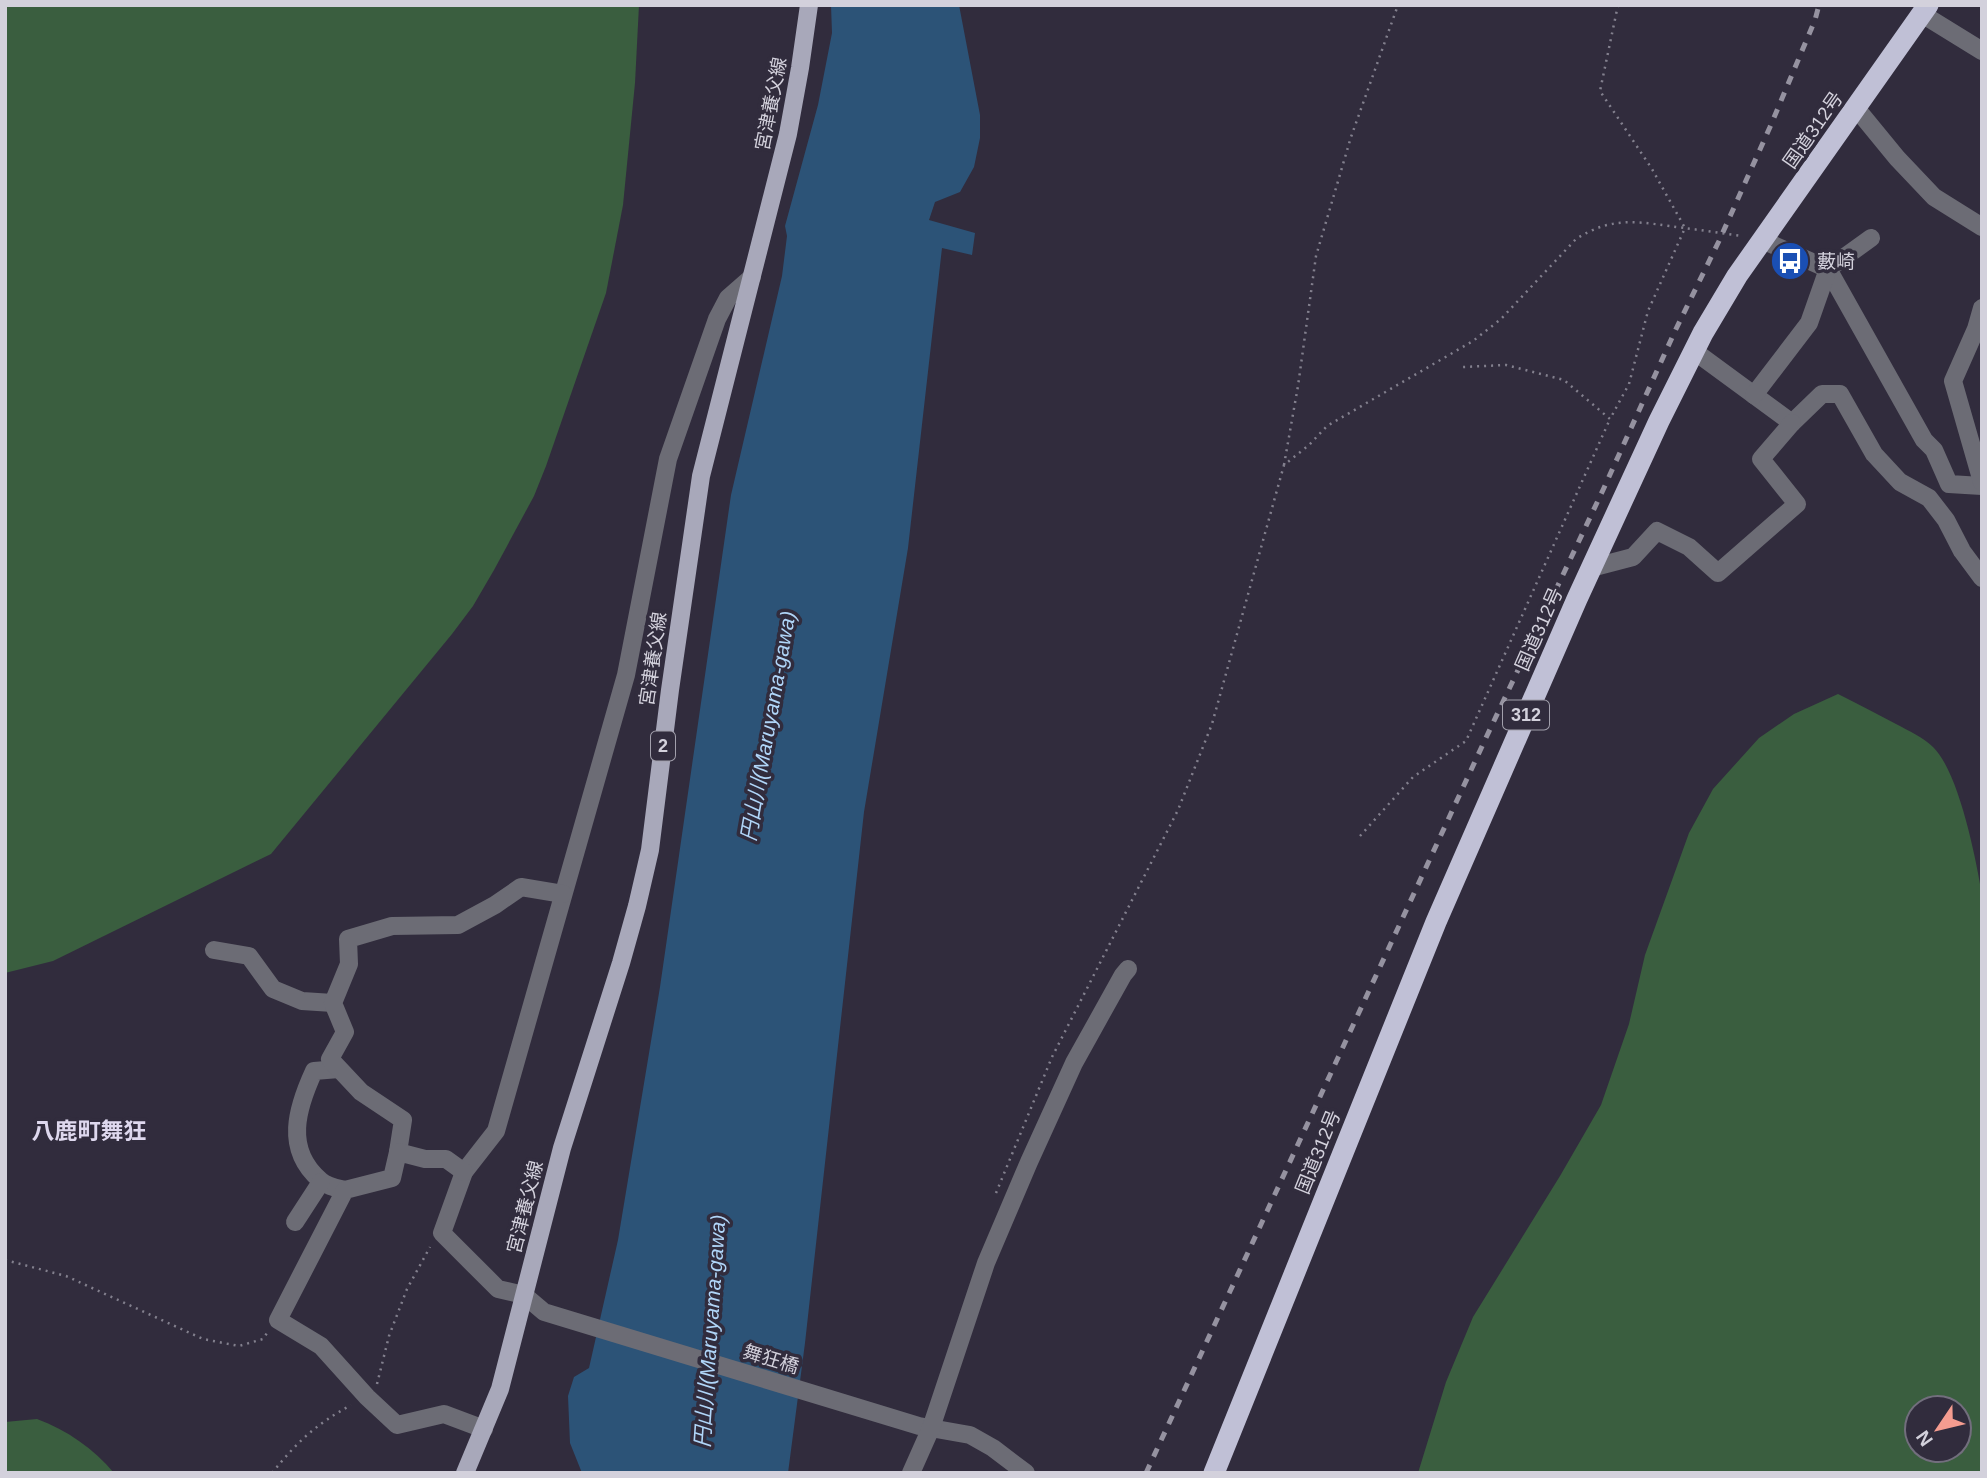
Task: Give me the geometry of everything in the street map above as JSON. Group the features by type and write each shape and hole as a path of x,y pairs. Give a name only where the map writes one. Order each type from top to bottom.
{"highway":[{"name":"国道312号","path":"1214,1473 1436,922 1591,568 1694,351 1737,276 1925,10"}],"main road":[{"name":"宮津養父線","path":"465,1473 499,1389 562,1148 621,963 650,850 701,476 788,134 809,5"}],"street":[{"path":"1925,10 1982,51"},
{"path":"1856,108 1897,158 1934,197 1982,227"},
{"path":"1754,395 1809,323 1828,269 1871,238"},
{"path":"1762,240 1828,269 1924,440 1934,450 1949,484 1982,484 1953,381 1982,308"},
{"path":"442,1233 464,1172 496,1131 626,674 668,459 717,318 728,298 752,277"},
{"path":"1694,351 1792,423"},
{"path":"1591,568 1633,557 1657,531 1689,547 1718,573 1797,504 1761,459 1822,394 1840,394 1874,454 1900,482 1929,498 1982,578"},
{"path":"340,1069 314,1070 302,1096 295,1131 301,1156 321,1182 345,1190 392,1178 403,1120 361,1092 340,1069 330,1059 345,1032 333,1003 349,964 348,939 392,926 458,926 521,887 563,894"},
{"path":"214,950 249,956 274,989 302,1001 333,1003"},
{"path":"911,1473 925,1427 986,1263 1024,1174 1074,1063 1128,970"},
{"path":"398,1152 425,1159 446,1159 464,1172"},
{"path":"295,1222 321,1182"},
{"path":"345,1190 278,1320 321,1346 397,1425 444,1414 484,1429"},
{"name":"舞狂橋","path":"442,1233 498,1289 524,1295 544,1312 925,1427 970,1435 993,1448 1026,1473"}],"path":[{"path":"993,1201 1052,1057 1178,810 1212,724 1284,465 1316,256 1351,137 1398,5"},
{"path":"1618,5 1600,92 1652,169 1685,228"},
{"path":"1284,465 1327,426 1473,341 1501,319 1576,239 1591,229 1622,221 1762,240"},
{"path":"1360,836 1413,777 1466,741 1610,419 1629,384 1648,311 1685,228"},
{"path":"1463,367 1506,365 1564,380 1610,419"},
{"path":"272,1473 295,1445 326,1419 367,1396 377,1386 389,1336 407,1289 433,1243 442,1233"},
{"path":"5,1260 66,1276 203,1339 239,1346 263,1339 278,1320"}],"green space":[{"path":"5,5 639,5 635,83 623,205 606,293 534,496 473,606 271,854 53,961 5,973"},
{"path":"1838,694 1925,740 1942,759 1958,795 1971,839 1982,895 1982,1473 1418,1473 1446,1382 1473,1317 1601,1105 1629,1024 1645,955 1689,833 1713,789 1759,738 1794,714"},
{"path":"37,1419 79,1441 114,1473 5,1473 5,1422"}],"water":[{"name":"円山川(Maruyama-gawa)","path":"831,5 959,5 980,115 980,138 974,167 960,192 935,202 929,220 975,233 972,255 942,248 908,548 864,812 788,1473 582,1473 570,1443 568,1396 574,1377 589,1368 618,1240 660,987 731,495 782,276 787,236 785,226 818,105 832,33"}],"railway":[{"path":"1146,1473 1719,241 1770,127 1819,5"}],"place":[{"name":"藪崎","path":"1790,261"}],"district":[{"name":"八鹿町舞狂","path":"89,1131"}]}
